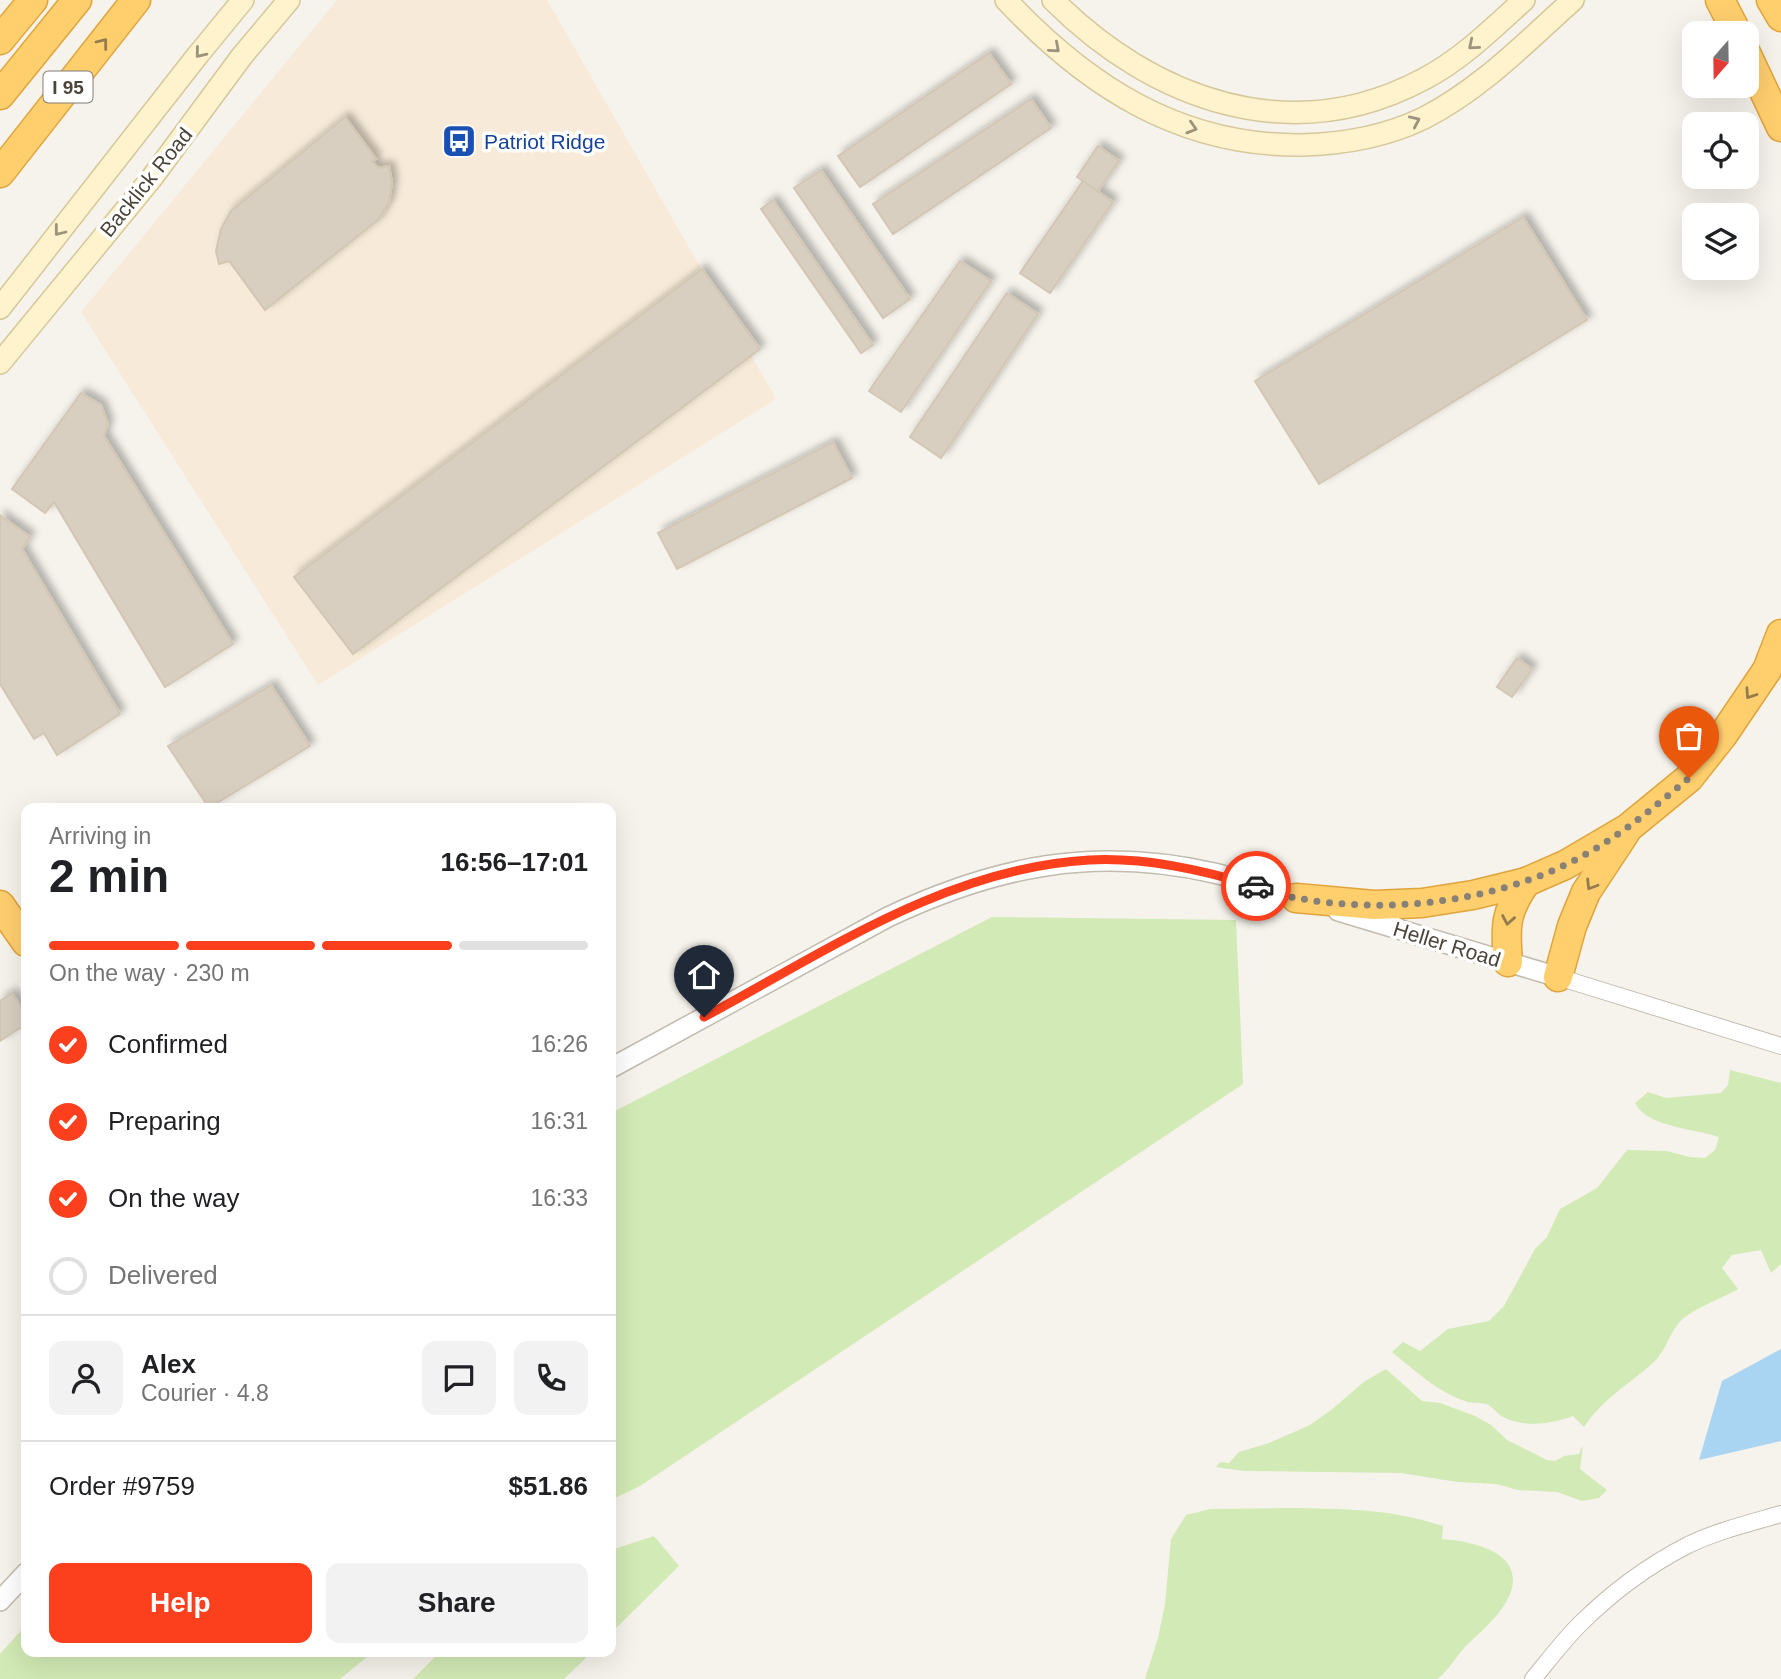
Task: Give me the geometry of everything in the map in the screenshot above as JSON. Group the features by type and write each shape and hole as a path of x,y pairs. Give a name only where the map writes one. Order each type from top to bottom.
{"highway":[{"path":"0,40 33,0"},
{"path":"0,95 77,0"},
{"name":"I 95","path":"0,173 136,0"},
{"path":"1720,0 1731,21"},
{"path":"1772,0 1781,17"},
{"path":"1759,80 1781,127"},
{"path":"1296,898 1374,905 1422,903 1473,895 1526,882 1565,865 1628,828 1689,778 1767,670 1781,634"},
{"path":"1558,977 1572,926 1586,892 1628,828"},
{"path":"1508,962 1508,915 1513,901 1526,882"},
{"path":"0,905 21,935"}],"main road":[{"name":"Backlick Road","path":"0,308 243,0"},
{"name":"Backlick Road","path":"0,363 159,169 242,56 289,0"},
{"path":"1006,0 1076,65 1112,91 1151,113 1214,135 1284,145 1335,144 1401,127 1424,118 1485,79 1573,0"},
{"path":"1052,0 1112,51 1172,86 1225,104 1261,110 1304,112 1367,103 1425,79 1459,56 1524,0"}],"street":[{"name":"Heller Road","path":"616,1065 888,917 930,897 983,879 1039,866 1089,860 1146,862 1214,873 1678,1016 1781,1045"},
{"path":"1534,1679 1578,1626 1644,1572 1689,1545 1741,1525 1781,1514"},
{"path":"0,1601 21,1578"}],"shaded area":[{"name":"Patriot Ridge","path":"337,0 547,0 776,399 318,685 81,312"}],"green space":[{"path":"992,917 1236,920 1243,1084 640,1486 616,1498 616,1110"},
{"path":"1730,1070 1781,1083 1781,1264 1771,1273 1761,1250 1732,1255 1722,1268 1738,1289 1683,1319 1655,1361 1608,1400 1584,1427 1573,1416 1538,1424 1511,1420 1486,1404 1468,1402 1445,1392 1392,1352 1403,1342 1420,1351 1448,1329 1489,1321 1504,1306 1535,1249 1547,1237 1560,1209 1597,1188 1627,1150 1666,1151 1705,1158 1715,1150 1719,1137 1650,1118 1635,1103 1648,1092 1666,1098 1721,1093 1728,1085"},
{"path":"1386,1369 1422,1401 1440,1403 1475,1416 1491,1425 1507,1440 1547,1460 1555,1461 1564,1456 1579,1454 1583,1445 1580,1469 1607,1490 1599,1498 1582,1501 1557,1492 1518,1490 1496,1484 1457,1482 1401,1473 1244,1471 1216,1467 1220,1462 1229,1463 1239,1452 1269,1443 1310,1425 1365,1381"},
{"path":"1300,1508 1390,1514 1443,1526 1442,1539 1478,1545 1501,1556 1513,1575 1509,1596 1494,1618 1437,1679 1145,1679 1165,1604 1171,1539 1186,1515 1210,1509"},
{"path":"654,1536 679,1566 616,1628 616,1548"},
{"path":"21,1631 21,1657 367,1657 340,1679 0,1679 0,1654"},
{"path":"435,1657 587,1657 564,1679 413,1679"}],"water":[{"path":"1781,1349 1781,1441 1699,1460 1722,1381"}],"building":[{"path":"989,53 1011,84 860,187 838,156"},
{"path":"1031,99 1051,128 893,234 873,204"},
{"path":"345,117 376,159 372,161 378,168 389,166 392,183 389,202 378,220 265,310 229,261 219,264 216,251 221,229 231,211"},
{"path":"1098,146 1119,161 1098,191 1077,177"},
{"path":"821,170 910,299 883,318 794,188"},
{"path":"1083,181 1113,202 1050,293 1020,273"},
{"path":"773,200 873,345 861,353 761,209"},
{"path":"1523,217 1587,320 1319,484 1255,381"},
{"path":"960,261 991,281 901,412 869,391"},
{"path":"702,269 760,349 353,654 294,577"},
{"path":"1007,293 1038,314 941,458 910,437"},
{"path":"81,393 101,405 108,424 104,436 233,644 165,687 54,502 45,513 12,489"},
{"path":"833,442 852,478 677,569 658,533"},
{"path":"0,515 30,537 22,549 120,714 57,755 44,733 34,739 0,684"},
{"path":"1517,658 1532,669 1512,697 1497,687"},
{"path":"271,685 310,746 217,803 206,803 168,746"},
{"path":"12,993 21,1007 21,1027 0,1041 0,1001"}],"way so far":[{"path":"1256,886 1296,898 1374,905 1422,903 1473,895 1526,882 1565,865 1628,828 1689,778"}],"place":[{"name":"Patriot Ridge","path":"459,141"}],"route":[{"path":"704,1017 888,917 930,897 983,879 1039,866 1089,860 1146,862 1214,873 1256,886"}]}
